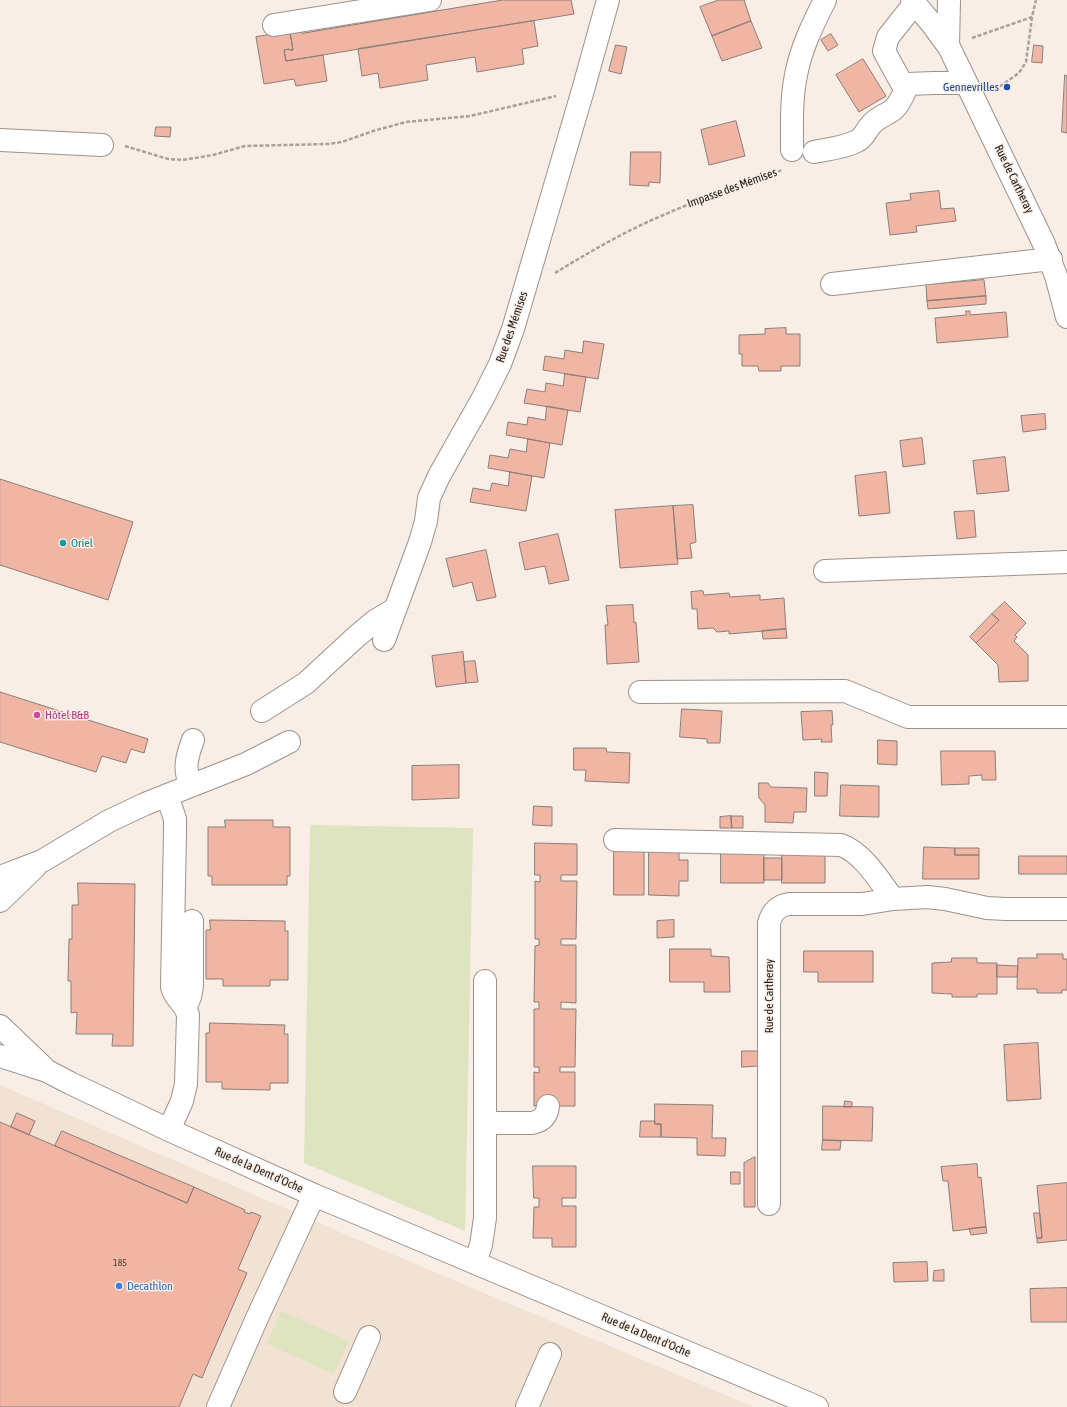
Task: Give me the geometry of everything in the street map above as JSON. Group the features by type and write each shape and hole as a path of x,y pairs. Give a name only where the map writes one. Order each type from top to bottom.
{"street":[{"path":"274,26 430,0"},
{"name":"Rue des Mémises","path":"384,640 420,542 426,521 429,498 438,476 483,398 500,364 513,329 525,292 608,0"},
{"path":"792,150 793,92 797,71 806,41 826,0"},
{"name":"Rue de Cartheray","path":"948,46 949,0"},
{"path":"914,2 888,37 884,52 901,82 908,84 966,83"},
{"name":"Rue de Cartheray","path":"914,2 948,46 976,102 1051,259 1067,317"},
{"path":"814,152 859,141 877,119 893,109 900,102 908,84"},
{"path":"0,140 102,145"},
{"path":"832,284 1051,259"},
{"path":"825,571 1067,562"},
{"path":"262,711 306,683 375,621 396,610"},
{"path":"640,692 845,691 908,717 1067,717"},
{"path":"191,786 188,779 186,764 193,740"},
{"path":"0,877 42,861 109,821 167,795 246,764 289,742"},
{"path":"167,795 174,819 175,831 172,987 174,994 186,1006 188,1015 186,1084 182,1101 169,1130"},
{"path":"615,840 841,845 848,848 861,858 893,899"},
{"path":"0,901 42,861"},
{"name":"Rue de Cartheray","path":"769,1204 769,923 775,910 781,905 789,904 862,904 893,899 927,897 945,899 987,908 1067,909"},
{"path":"186,1006 190,997 192,986 192,921"},
{"path":"475,1263 482,1245 484,1232 486,980"},
{"name":"Rue de la Dent d'Oche","path":"0,1026 47,1071"},
{"name":"Rue de la Dent d'Oche","path":"0,1056 47,1071 169,1130 314,1195 475,1263 786,1402 817,1407"},
{"path":"485,1124 532,1123 544,1118 547,1113 548,1106"},
{"path":"218,1407 314,1195"},
{"path":"345,1392 369,1337"},
{"path":"527,1407 550,1354"}],"path":[{"path":"976,102 1014,78 1023,68 1028,55 1032,17 1036,0"},
{"path":"969,39 1032,17"},
{"path":"102,145 125,146 168,159 183,160 205,157 245,146 328,144 342,142 373,131 406,122 470,116 583,90"},
{"name":"Impasse des Mémises","path":"525,292 587,253 665,214 691,203 775,174 784,168 790,160 792,150"}],"shaded area":[{"path":"0,1085 347,1235 754,1407 0,1407"}],"green space":[{"path":"310,825 473,828 465,1231 304,1163"},
{"path":"281,1311 349,1341 334,1374 267,1344"}],"building":[{"path":"503,0 571,0 574,14 286,61 284,50 293,50 290,32 302,30 302,33"},
{"path":"719,0 744,0 751,21 712,36 700,7"},
{"path":"534,21 538,46 522,49 524,64 477,72 475,57 426,65 428,80 380,88 378,73 362,76 358,49"},
{"path":"751,21 762,48 722,61 712,36"},
{"path":"290,32 293,50 284,50 286,61 323,55 327,81 296,86 294,79 264,84 256,37"},
{"path":"831,34 838,45 828,51 821,40"},
{"path":"616,45 627,47 621,74 609,71"},
{"path":"1034,45 1043,46 1042,63 1032,62"},
{"path":"863,59 886,96 859,112 836,75"},
{"path":"1065,75 1067,76 1067,133 1062,132"},
{"path":"736,121 745,156 709,165 701,130"},
{"path":"156,127 171,127 170,137 155,136"},
{"path":"631,152 661,152 660,183 649,182 649,186 630,185"},
{"path":"939,191 941,209 954,208 956,221 916,226 917,232 890,235 886,203 911,200 910,194"},
{"path":"984,280 986,296 927,301 926,285"},
{"path":"986,296 986,304 928,309 927,301"},
{"path":"966,311 970,311 970,315 1006,312 1008,337 937,343 935,318 966,315"},
{"path":"786,328 786,334 800,334 800,366 781,366 781,371 759,371 758,366 742,366 742,354 739,354 739,335 765,334 765,329"},
{"path":"584,341 604,344 598,379 543,370 545,356 564,359 565,350 582,353"},
{"path":"565,374 586,377 580,412 524,403 527,389 545,392 546,383 563,386"},
{"path":"547,406 568,410 562,445 506,435 508,422 527,425 528,417 545,420"},
{"path":"1045,414 1046,429 1023,432 1021,416"},
{"path":"922,438 925,464 903,467 900,441"},
{"path":"528,439 550,443 544,478 488,468 490,455 508,458 510,449 526,452"},
{"path":"1005,457 1009,491 977,494 973,461"},
{"path":"510,472 532,476 526,511 470,502 473,488 490,491 492,483 508,486"},
{"path":"886,472 890,513 859,516 855,476"},
{"name":"Oriel","path":"0,479 133,522 108,600 0,565"},
{"path":"693,505 696,542 690,544 692,558 677,559 673,506"},
{"path":"673,506 678,564 620,568 615,510"},
{"path":"974,511 976,537 957,539 954,512"},
{"path":"558,534 569,580 549,584 545,566 525,570 519,543"},
{"path":"486,550 496,597 477,601 472,582 453,587 446,559"},
{"path":"703,591 704,595 729,593 730,597 760,595 760,600 784,598 786,629 729,634 729,631 717,632 713,628 698,629 697,609 692,609 691,592"},
{"path":"1005,602 1026,623 1015,635 1017,637 1014,641 1028,655 1028,681 999,682 998,665 976,643 999,620 992,614"},
{"path":"633,605 634,623 636,622 639,662 607,664 605,625 608,625 606,606"},
{"path":"992,614 999,620 976,643 970,637"},
{"path":"786,629 787,638 763,639 762,631"},
{"path":"463,652 466,683 436,687 432,656"},
{"path":"475,661 478,682 466,683 464,662"},
{"name":"Hôtel B&B","path":"0,692 148,739 144,753 131,749 126,763 102,756 96,772 0,742"},
{"path":"682,709 722,711 720,743 707,743 707,739 680,737"},
{"path":"832,711 832,742 821,742 822,739 803,740 801,712"},
{"path":"878,740 897,741 897,765 878,764"},
{"path":"574,748 606,748 607,752 630,753 629,783 585,781 586,770 574,770"},
{"path":"941,751 995,751 996,780 982,780 982,775 969,776 969,784 942,785"},
{"path":"459,765 459,798 412,800 412,766"},
{"path":"815,772 828,773 827,796 815,796"},
{"path":"759,783 768,783 771,787 807,788 806,812 794,812 793,823 765,822 765,805 759,798"},
{"path":"841,785 879,786 879,817 840,816"},
{"path":"534,806 552,807 552,826 533,825"},
{"path":"731,816 732,828 720,828 720,817"},
{"path":"731,816 743,816 743,828 732,828"},
{"path":"225,820 273,820 273,827 290,827 290,876 287,876 287,885 212,885 212,876 208,876 208,827 225,827"},
{"path":"535,843 577,844 577,875 561,875 561,881 577,881 576,939 561,939 561,945 576,945 576,1003 561,1002 561,1009 576,1009 575,1067 560,1067 560,1072 575,1072 575,1106 534,1106 534,1072 539,1073 539,1067 534,1067 534,1009 539,1009 539,1002 534,1002 535,946 539,945 539,939 535,939 535,881 540,882 540,875 535,875"},
{"path":"924,847 955,848 955,855 979,855 979,879 923,879"},
{"path":"955,848 979,848 979,855 955,855"},
{"path":"614,851 644,851 644,895 614,895"},
{"path":"649,851 679,852 679,860 688,860 688,881 679,881 679,896 649,895"},
{"path":"721,852 764,852 764,883 721,883"},
{"path":"782,853 825,853 825,883 782,883"},
{"path":"1019,856 1067,856 1067,874 1019,874"},
{"path":"764,858 782,858 782,880 764,880"},
{"path":"78,883 135,884 133,1046 112,1046 113,1034 76,1034 77,1012 71,1013 71,981 68,981 69,939 72,939 72,905 78,905"},
{"path":"210,920 285,921 285,931 288,931 288,980 270,980 270,986 223,986 223,979 206,979 206,930 210,930"},
{"path":"674,920 674,937 657,938 657,921"},
{"path":"670,949 711,949 711,956 729,957 730,992 704,992 704,982 670,982"},
{"path":"804,951 873,951 873,982 818,982 818,972 804,972"},
{"path":"1037,954 1063,954 1063,959 1067,959 1067,990 1062,990 1062,993 1037,993 1037,989 1017,989 1018,958 1037,958"},
{"path":"952,958 977,958 977,963 997,963 997,994 977,994 977,997 952,997 952,994 932,993 932,963 951,962"},
{"path":"997,965 1018,966 1017,977 997,977"},
{"path":"210,1023 285,1025 284,1034 288,1034 288,1083 270,1083 270,1090 222,1089 222,1082 206,1082 206,1033 209,1033"},
{"path":"1038,1043 1041,1099 1007,1101 1004,1045"},
{"path":"742,1051 758,1051 758,1066 742,1067"},
{"path":"845,1101 852,1102 852,1107 844,1107"},
{"path":"655,1104 713,1105 712,1138 726,1138 725,1156 697,1155 697,1138 661,1137 661,1124 655,1124"},
{"path":"823,1106 873,1107 872,1141 823,1140"},
{"path":"17,1113 35,1121 29,1135 11,1127"},
{"path":"641,1121 655,1121 655,1124 661,1124 661,1137 640,1137"},
{"path":"0,1122 187,1203 194,1187 245,1210 244,1212 250,1214 251,1212 261,1216 238,1269 247,1273 202,1378 193,1374 179,1407 0,1407"},
{"path":"62,1131 194,1187 187,1203 55,1146"},
{"path":"823,1140 841,1141 840,1150 822,1150"},
{"path":"755,1157 755,1207 744,1207 744,1163"},
{"path":"977,1164 978,1178 981,1177 986,1227 953,1231 948,1181 943,1181 941,1167"},
{"path":"533,1166 576,1166 576,1198 562,1198 562,1206 576,1206 576,1247 552,1247 552,1238 533,1238 534,1207 539,1207 539,1198 534,1198"},
{"path":"731,1172 740,1172 740,1184 731,1184"},
{"path":"1067,1183 1067,1240 1037,1243 1037,1238 1042,1238 1037,1186"},
{"path":"1034,1213 1040,1213 1042,1238 1037,1238"},
{"path":"986,1227 987,1233 971,1235 969,1229"},
{"path":"927,1262 928,1281 894,1282 893,1263"},
{"path":"944,1270 944,1281 933,1281 934,1271"},
{"path":"1067,1288 1067,1322 1031,1322 1030,1289"}],"place":[{"name":"Gennevrilles","path":"1007,87"},
{"name":"Oriel","path":"63,543"},
{"name":"Hôtel B&B","path":"37,715"},
{"name":"Decathlon","path":"119,1286"}]}
